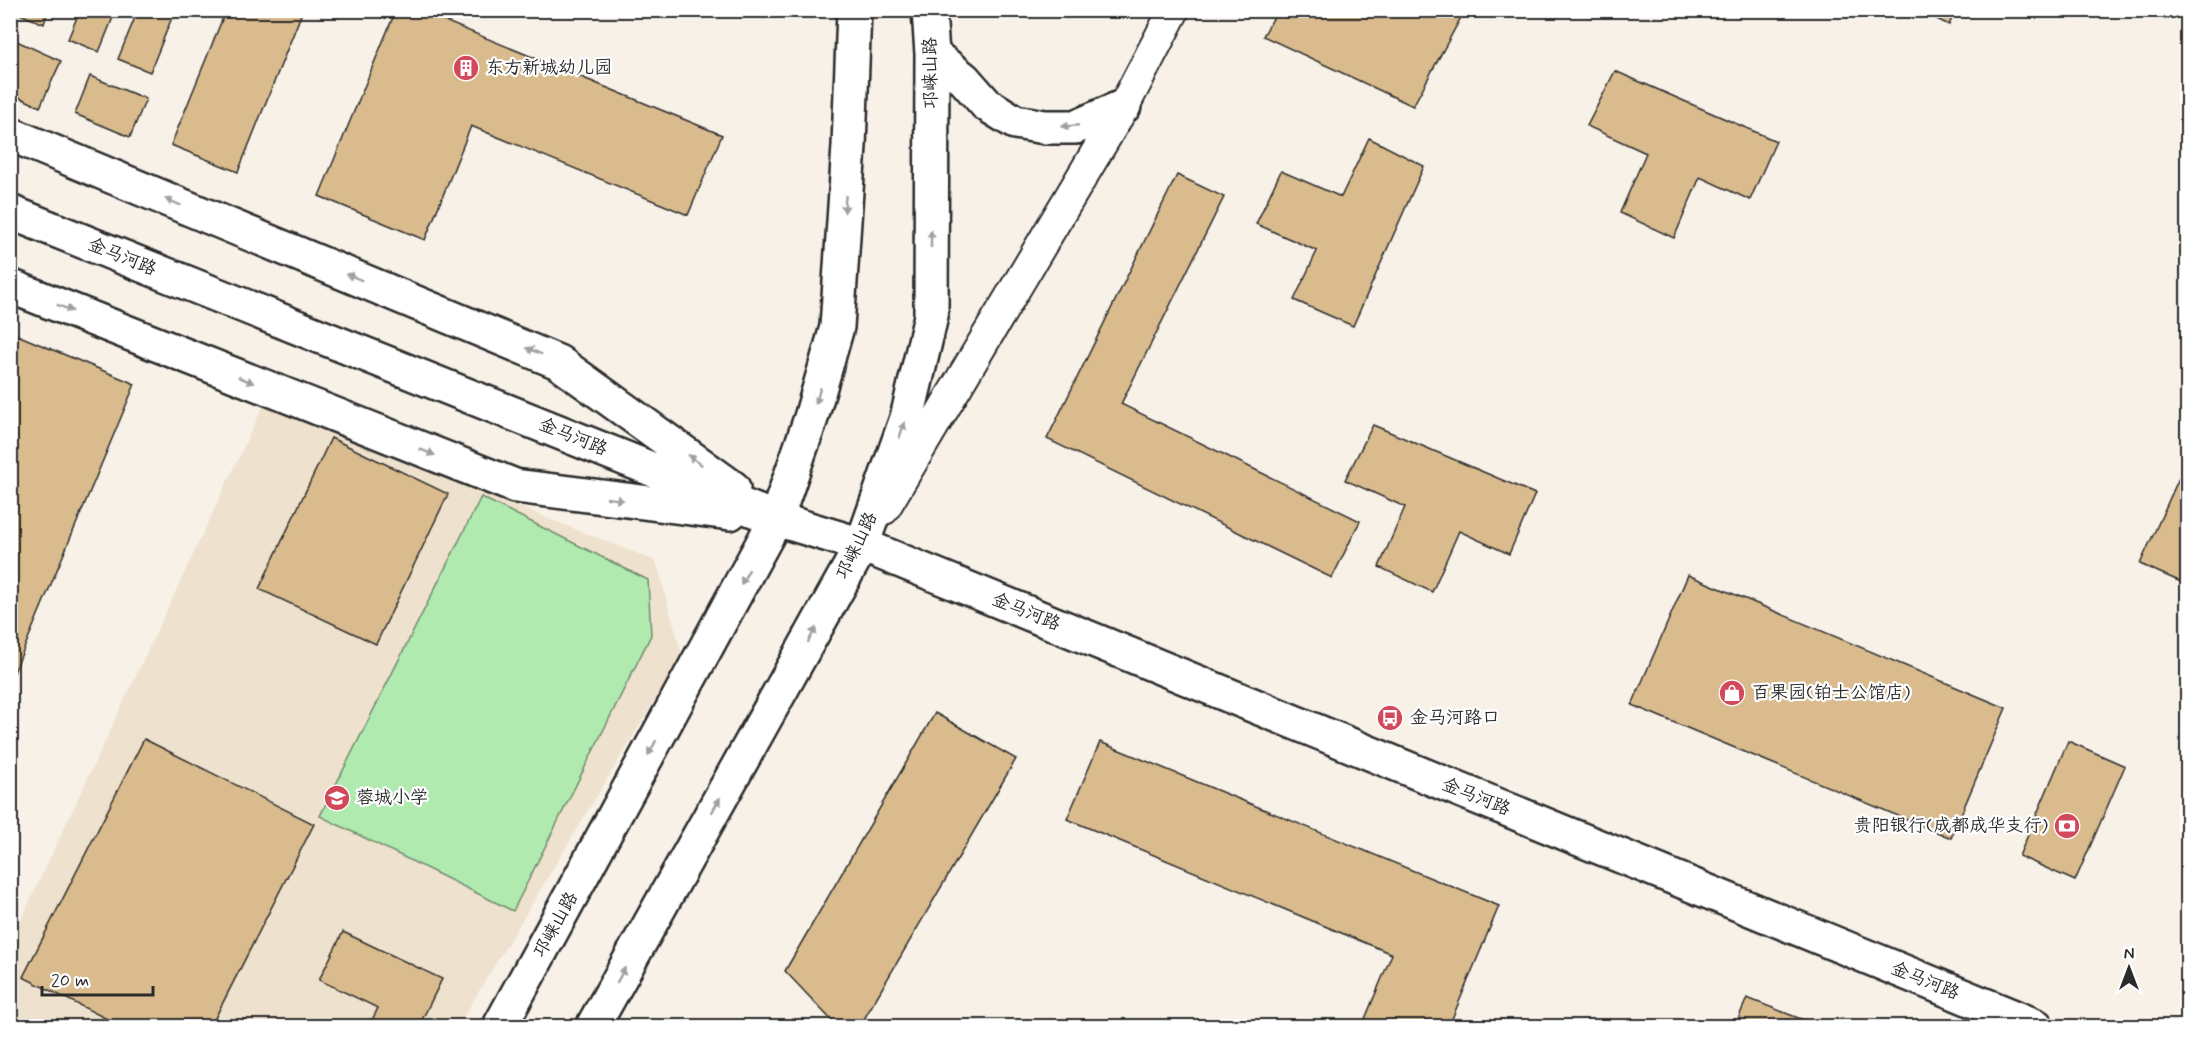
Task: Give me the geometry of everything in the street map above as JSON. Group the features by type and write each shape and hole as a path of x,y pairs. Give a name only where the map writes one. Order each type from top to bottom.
{"street":[{"path":"834,10 849,146"},
{"name":"邛崃山路","path":"500,1026 776,519 811,418 837,327 849,146 854,10"},
{"name":"邛崃山路","path":"593,1026 862,545 906,418 931,316 932,54 929,10"},
{"path":"937,10 932,54 964,79 986,104 1014,122 1045,127 1076,127 1124,106"},
{"path":"862,545 1124,106 1174,10"},
{"path":"10,134 558,362 776,519"},
{"name":"金马河路","path":"10,212 776,519 862,545 2036,1026"},
{"path":"10,286 515,486 776,519"}],"shaded area":[{"name":"蓉城小学","path":"263,406 656,561 682,655 458,1026 11,1026 11,941"}],"green space":[{"path":"481,497 648,580 651,635 513,911 320,816"}],"building":[{"path":"10,10 48,10 44,24"},
{"path":"80,10 116,10 99,52 68,39"},
{"path":"138,10 175,10 150,72 118,59"},
{"path":"226,10 303,10 238,172 171,145"},
{"name":"东方新城幼儿园","path":"396,10 418,10 722,135 688,215 471,126 425,240 319,196"},
{"path":"1278,10 1465,10 1413,106 1263,36"},
{"path":"1918,10 1956,10 1949,25"},
{"path":"10,38 61,61 40,107 10,93"},
{"path":"1615,71 1776,141 1750,200 1700,177 1674,238 1620,213 1646,153 1587,126"},
{"path":"90,76 146,99 130,137 75,114"},
{"path":"1369,138 1424,166 1353,326 1294,300 1317,251 1256,224 1281,171 1341,197"},
{"path":"1177,175 1224,197 1121,404 1360,521 1332,578 1047,439"},
{"path":"10,332 135,384 10,682"},
{"path":"1373,425 1535,494 1509,554 1459,531 1432,592 1379,567 1405,507 1345,480"},
{"path":"331,438 448,494 376,644 259,589"},
{"path":"2188,458 2188,585 2140,564"},
{"path":"1688,575 2006,708 1951,838 1632,705"},
{"path":"935,713 1016,759 860,1026 837,1026 785,971"},
{"path":"144,739 314,824 211,1026 121,1026 23,977"},
{"path":"2068,741 2125,766 2075,881 2019,856"},
{"path":"1100,742 1499,906 1449,1026 1362,1026 1392,954 1067,819"},
{"path":"343,932 442,979 419,1026 369,1026 378,1008 319,980"},
{"path":"1747,998 1819,1026 1735,1026"}],"place":[{"name":"东方新城幼儿园","path":"466,68"},
{"name":"百果园(铂士公馆店)","path":"1732,693"},
{"name":"金马河路口","path":"1390,718"},
{"name":"蓉城小学","path":"337,798"},
{"name":"贵阳银行(成都成华支行)","path":"2067,826"}]}
